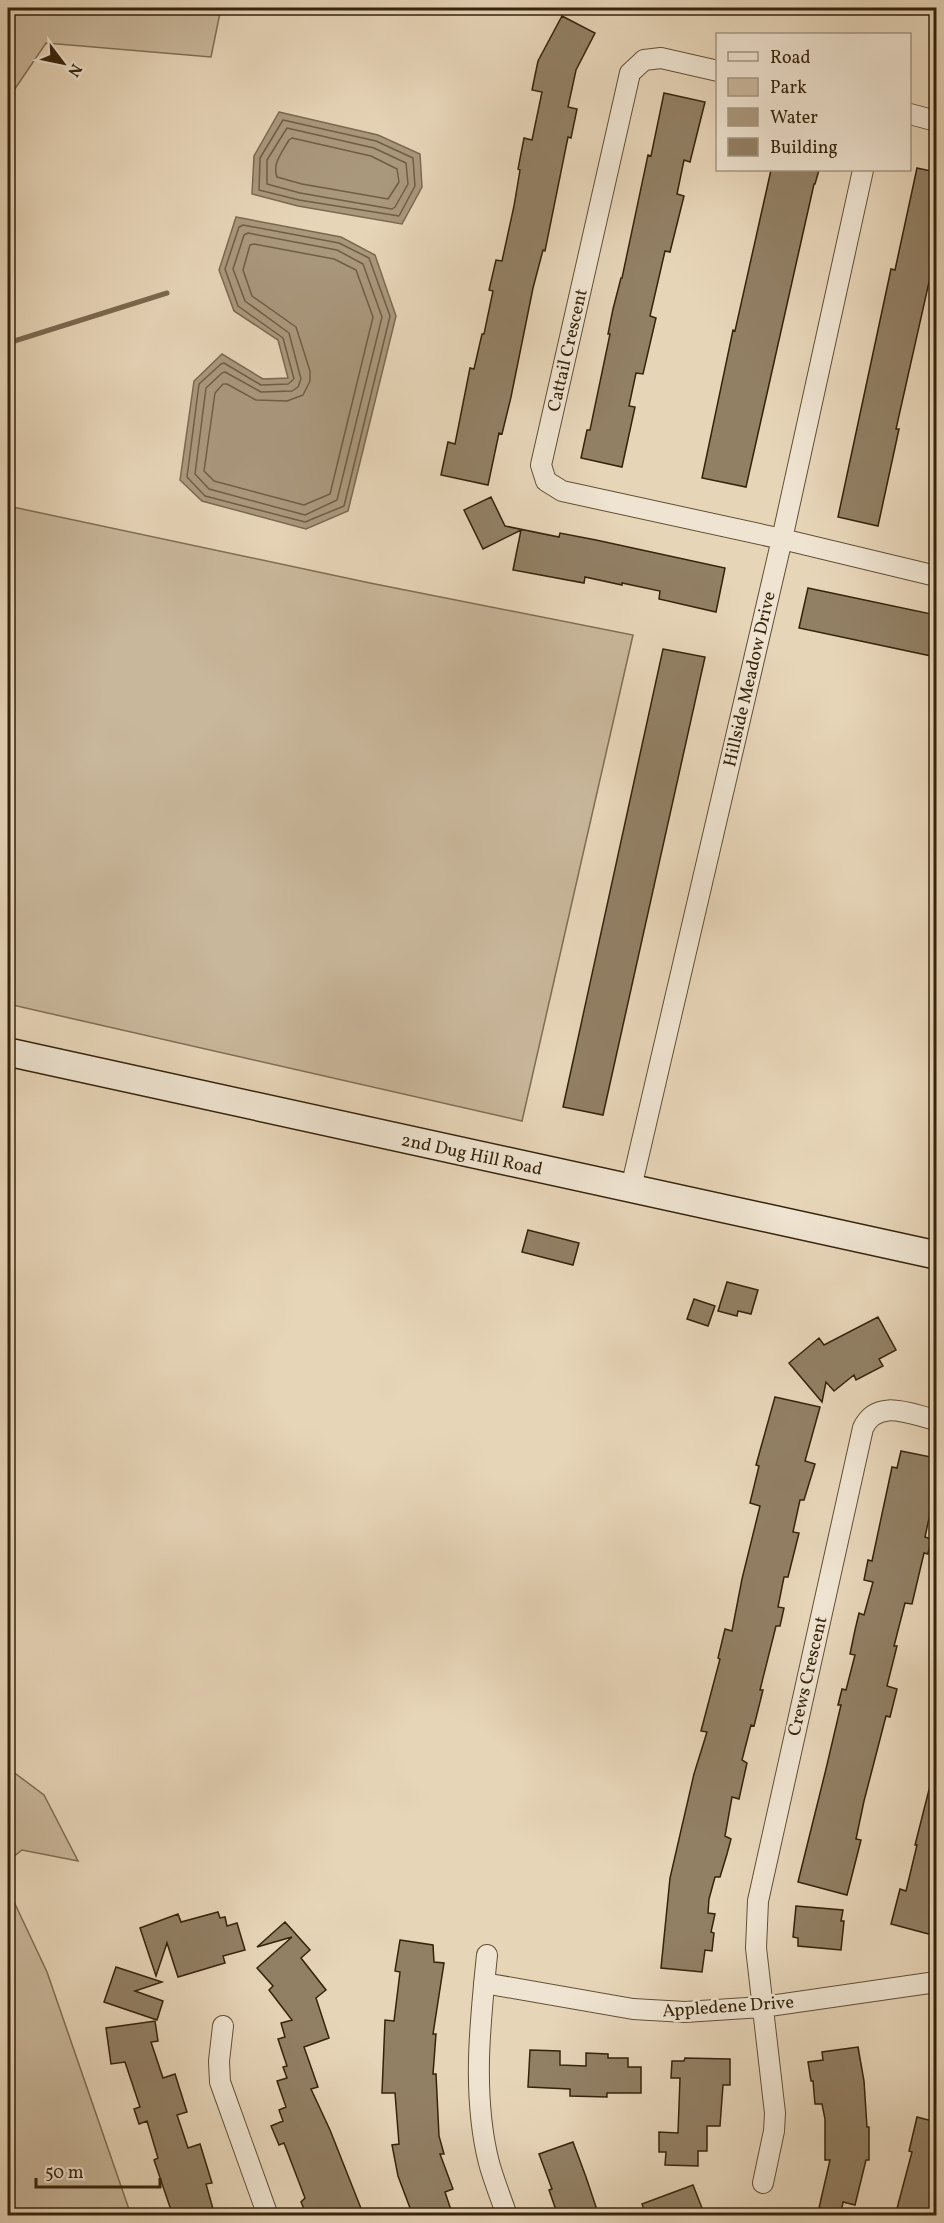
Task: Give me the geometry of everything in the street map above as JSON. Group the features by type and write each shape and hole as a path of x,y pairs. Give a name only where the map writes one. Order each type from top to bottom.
{"street":[{"name":"Cattail Crescent","path":"716,70 661,58 644,60 630,73 541,465 546,482 562,491 782,539 936,576"},
{"path":"911,115 936,121"},
{"name":"Hillside Meadow Drive","path":"631,1188 782,539 863,171"},
{"name":"2nd Dug Hill Road","path":"8,1052 936,1255"},
{"name":"Crews Crescent","path":"763,2183 774,2131 775,2113 756,1948 758,1901 863,1428 868,1417 885,1410 936,1420"},
{"path":"487,1955 479,2021 483,2129 489,2162 507,2216"},
{"name":"Appledene Drive","path":"484,1983 658,2012 762,2007 936,1982"},
{"path":"223,2026 219,2061 220,2082 268,2216"}],"green space":[{"path":"8,8 221,8 211,57 46,43 8,99"},
{"path":"8,506 370,583 633,635 522,1121 8,1004"},
{"path":"8,1768 44,1795 78,1861 22,1850 8,1861"},
{"path":"8,1889 47,1972 131,2215 8,2215"}],"water":[{"path":"279,112 378,135 420,154 422,187 402,224 298,206 252,194 254,156"},
{"path":"236,217 341,237 375,255 396,316 348,511 306,529 202,501 180,480 194,381 222,354 263,379 288,378 278,340 234,311 219,270"}],"building":[{"path":"562,16 595,33 576,70 568,107 577,109 571,138 568,137 545,251 543,250 533,288 511,397 502,434 499,433 488,485 441,475 448,442 455,444 470,368 474,369 482,334 484,334 493,291 489,290 496,260 502,261 514,206 524,138 532,140 542,92 532,90 538,61"},
{"path":"664,93 705,102 690,162 684,160 677,194 684,196 670,252 665,251 650,316 656,318 643,374 636,373 629,406 635,407 622,467 581,458 587,430 590,430 613,309 622,278 648,155 651,156"},
{"path":"917,168 936,172 936,251 896,429 899,429 878,526 838,517 891,269 895,270"},
{"path":"771,171 819,171 746,487 702,478 733,330 735,331"},
{"path":"491,497 505,526 559,537 560,533 725,568 716,612 659,599 660,591 622,583 622,585 585,577 584,583 513,570 521,530 483,549 464,510"},
{"path":"808,588 936,615 936,657 799,628"},
{"path":"663,649 705,657 603,1115 563,1107"},
{"path":"528,1230 579,1243 573,1265 522,1252"},
{"path":"727,1282 758,1290 751,1314 738,1311 737,1316 718,1311"},
{"path":"694,1299 715,1306 708,1326 687,1319"},
{"path":"878,1317 896,1350 879,1359 883,1366 856,1380 854,1375 834,1391 826,1382 822,1402 789,1363 819,1338 824,1345"},
{"path":"775,1397 820,1407 805,1461 815,1464 804,1500 800,1500 793,1532 799,1533 788,1577 784,1577 778,1607 784,1608 780,1626 776,1626 760,1690 763,1690 754,1726 751,1725 742,1760 747,1763 739,1799 732,1797 725,1836 731,1839 720,1877 715,1877 709,1899 708,1913 715,1914 711,1932 714,1933 712,1951 705,1950 702,1972 661,1968 670,1878 694,1774 707,1732 701,1731 720,1659 718,1658 725,1629 732,1631 760,1506 750,1503 759,1466 756,1465"},
{"path":"901,1451 936,1458 936,1486 925,1537 931,1539 928,1554 924,1553 912,1604 905,1603 894,1646 897,1646 887,1686 897,1689 890,1717 886,1716 864,1801 856,1839 861,1840 847,1895 798,1882 841,1705 838,1705 842,1689 846,1690 855,1655 850,1654 859,1613 864,1615 873,1582 864,1580 868,1560 872,1561 892,1467 897,1468"},
{"path":"932,1778 936,1779 936,1936 891,1924 900,1889 906,1891"},
{"path":"796,1906 843,1910 841,1950 798,1946 798,1938 793,1937"},
{"path":"218,1912 220,1918 225,1917 227,1926 237,1923 245,1950 223,1956 225,1963 178,1977 167,1943 156,1976 140,1928 178,1914 181,1922"},
{"path":"285,1922 310,1950 301,1958 326,1990 316,1998 329,2038 304,2047 318,2087 311,2089 364,2216 307,2216 301,2202 305,2198 284,2143 279,2145 271,2126 283,2121 279,2110 286,2107 277,2081 287,2078 283,2067 287,2066 278,2039 285,2037 281,2023 292,2020 269,1990 273,1986 257,1968 292,1937 257,1947"},
{"path":"400,1940 433,1945 434,1962 444,1963 433,2034 436,2034 433,2074 436,2074 439,2136 444,2154 440,2154 453,2189 445,2192 453,2216 413,2216 398,2176 392,2145 399,2144 395,2093 382,2093 385,2020 394,2021 400,1972 395,1971"},
{"path":"116,1967 162,1982 135,1991 163,2001 157,2020 104,2002"},
{"path":"155,2021 158,2041 151,2042 163,2078 175,2074 187,2112 177,2115 188,2148 200,2144 212,2183 206,2184 215,2216 173,2216 154,2160 158,2158 147,2121 139,2124 134,2109 140,2107 125,2062 111,2064 106,2028"},
{"path":"858,2047 864,2081 867,2127 869,2127 869,2160 866,2160 855,2205 843,2202 841,2213 819,2208 830,2160 825,2160 825,2119 822,2104 815,2104 813,2081 811,2081 808,2062 823,2060 822,2052"},
{"path":"530,2050 560,2051 560,2065 586,2066 586,2053 608,2054 608,2058 628,2058 628,2067 641,2067 641,2093 607,2093 607,2097 570,2096 570,2089 528,2087"},
{"path":"685,2058 730,2059 730,2085 723,2085 720,2126 707,2126 707,2151 698,2151 698,2166 665,2165 666,2152 659,2152 659,2132 678,2133 680,2078 671,2078 672,2061 684,2061"},
{"path":"917,2117 936,2122 934,2216 895,2216 912,2152 909,2151"},
{"path":"573,2142 599,2216 558,2216 549,2190 552,2189 539,2154"},
{"path":"693,2185 702,2208 680,2216 646,2216 642,2204"}],"waterway":[{"path":"8,343 167,293"}]}
